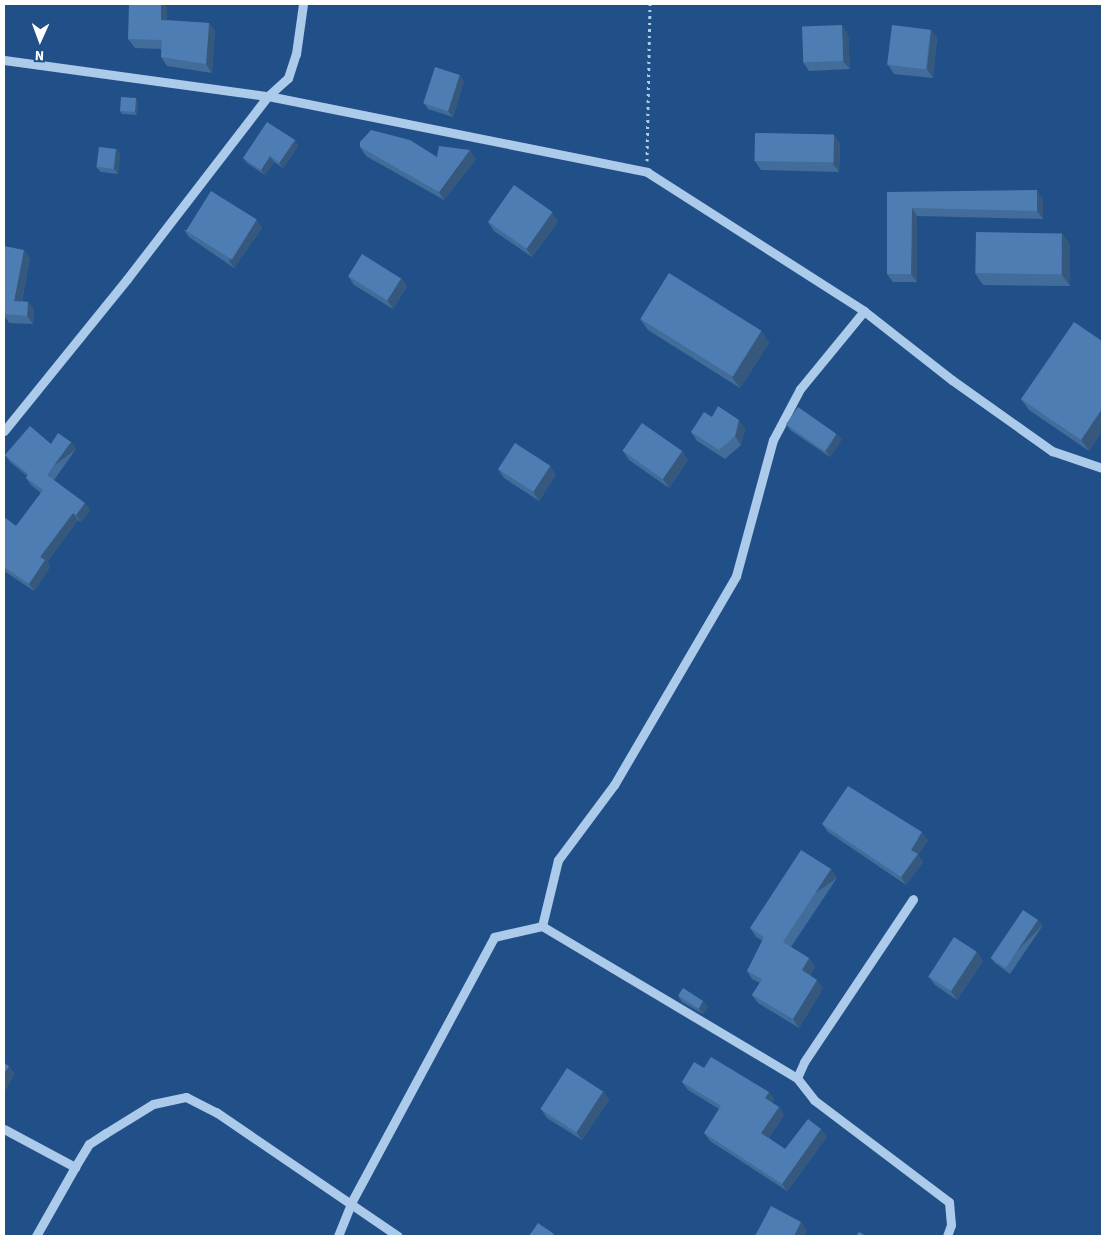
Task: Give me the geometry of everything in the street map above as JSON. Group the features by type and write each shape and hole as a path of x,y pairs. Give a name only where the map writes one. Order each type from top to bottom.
{"street":[{"path":"4,431 127,279 268,96 288,78 296,54 303,4"},
{"path":"4,60 268,96 647,172 864,311 952,380 1052,451 1102,468"},
{"path":"542,926 558,860 614,785 736,576 773,440 795,398 864,311"},
{"path":"797,1078 804,1062 913,899"},
{"path":"338,1236 351,1203 494,937 542,926 797,1078 814,1100 949,1202 951,1225 947,1236"},
{"path":"36,1236 89,1144 153,1104 186,1097 216,1112 398,1236"},
{"path":"4,1129 75,1167"}],"path":[{"path":"647,172 650,4"}],"building":[{"path":"129,4 161,4 161,20 209,23 206,64 161,57 162,40 128,39"},
{"path":"842,25 843,61 803,62 802,26"},
{"path":"892,25 931,30 926,69 887,65"},
{"path":"435,67 460,75 448,111 423,103"},
{"path":"121,97 136,98 135,112 120,111"},
{"path":"267,122 295,140 279,163 270,156 261,170 243,158"},
{"path":"371,130 410,140 437,157 439,146 470,150 439,192 360,147 360,142"},
{"path":"755,133 834,134 833,162 755,161"},
{"path":"99,147 116,149 113,169 97,167"},
{"path":"514,185 553,212 527,249 488,222"},
{"path":"1037,190 1037,211 912,208 911,274 887,274 887,192"},
{"path":"211,191 257,220 232,259 186,231"},
{"path":"976,232 1062,234 1061,274 975,273"},
{"path":"4,246 24,250 14,301 28,302 27,316 4,314"},
{"path":"362,254 401,278 387,300 348,276"},
{"path":"669,273 761,331 733,377 640,319"},
{"path":"1074,322 1102,341 1102,409 1081,440 1021,399"},
{"path":"718,406 739,420 735,436 719,450 691,432 704,412 712,417"},
{"path":"798,407 837,434 824,451 786,424"},
{"path":"642,423 682,451 663,479 622,451"},
{"path":"30,426 51,444 58,433 71,442 47,475 85,503 76,515 73,513 40,557 45,560 29,584 4,567 4,517 16,526 43,490 26,478 28,474 5,455"},
{"path":"515,443 550,466 533,492 498,469"},
{"path":"848,786 922,832 911,850 918,854 901,877 822,824"},
{"path":"801,850 831,869 783,942 809,958 802,970 817,980 793,1019 752,995 762,979 747,971 764,937 750,928"},
{"path":"1023,910 1038,920 1005,968 991,958"},
{"path":"954,937 977,952 951,991 928,976"},
{"path":"683,988 703,1001 698,1009 678,996"},
{"path":"711,1057 769,1092 765,1098 779,1107 761,1133 785,1149 808,1119 821,1129 782,1184 704,1133 721,1106 682,1082 694,1062 704,1068"},
{"path":"4,1063 9,1066 4,1074"},
{"path":"567,1068 603,1091 576,1133 540,1109"},
{"path":"771,1206 801,1222 794,1236 755,1236"},
{"path":"538,1223 554,1234 552,1236 529,1236"},
{"path":"859,1232 866,1236 856,1236"}]}
